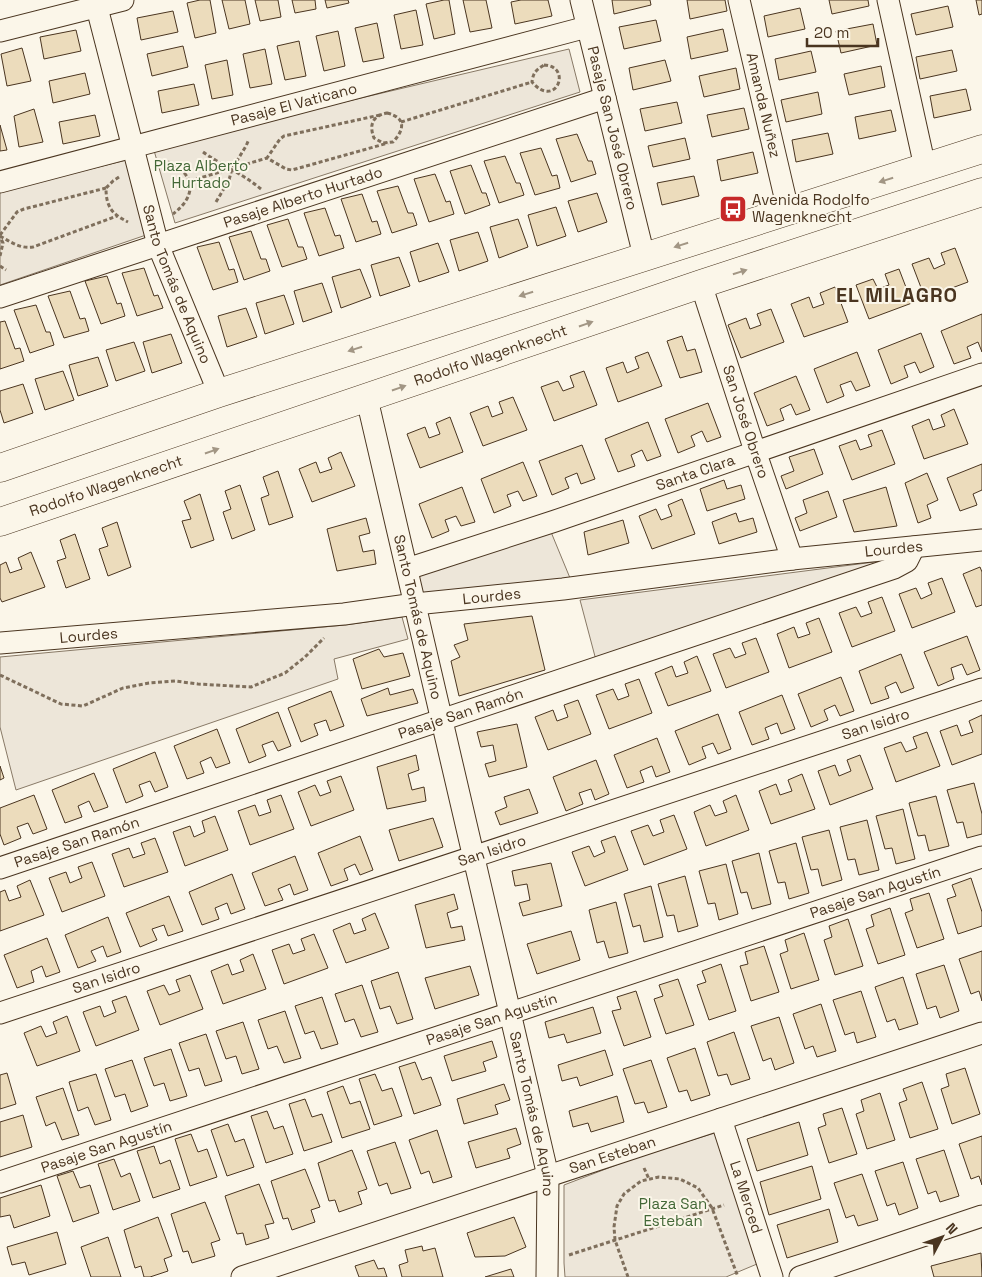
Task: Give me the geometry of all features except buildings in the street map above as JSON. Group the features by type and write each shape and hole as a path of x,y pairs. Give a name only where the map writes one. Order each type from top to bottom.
{"street":[{"path":"0,31 96,3 123,0"},
{"name":"Pasaje San José Obrero","path":"581,0 644,256"},
{"name":"Amanda Nuñez","path":"739,0 788,210"},
{"path":"888,0 925,167"},
{"name":"Santo Tomás de Aquino","path":"96,3 158,244 219,393"},
{"name":"Pasaje El Vaticano","path":"0,182 587,27"},
{"name":"Pasaje Alberto Hurtado","path":"0,297 605,98"},
{"path":"0,468 219,393 982,149"},
{"name":"Rodolfo Wagenknecht","path":"0,522 701,284 982,192"},
{"name":"San José Obrero","path":"701,284 792,559"},
{"name":"Santa Clara","path":"407,569 555,521 982,374"},
{"name":"Santo Tomás de Aquino","path":"367,398 548,1176 547,1270"},
{"name":"Lourdes","path":"0,643 344,614 792,559 982,540"},
{"name":"Pasaje San Ramón","path":"0,868 894,568 907,560 914,547"},
{"name":"San Isidro","path":"0,1013 982,689"},
{"name":"Pasaje San Agustín","path":"0,1182 982,857"},
{"name":"San Esteban","path":"242,1277 982,1033"},
{"name":"La Merced","path":"721,1119 772,1277"},
{"path":"800,1277 982,1216"}],"path":[{"path":"544,65 550,65 557,70 560,78 559,85 549,92 543,91 532,82 533,74 544,65"},
{"path":"401,122 532,82"},
{"path":"190,181 267,158 280,138 284,136 387,113 395,115 401,122 402,129 393,142 292,170 286,169 267,158"},
{"path":"380,115 373,120 371,129 374,138 388,142"},
{"path":"215,204 252,133"},
{"path":"198,149 232,169 266,193"},
{"path":"163,162 169,162 177,167 186,174 190,181 190,190 186,200 172,214"},
{"path":"0,236 16,212 106,188 122,175"},
{"path":"106,188 106,197 110,207 117,216 129,222"},
{"path":"0,236 18,246 33,247 117,216"},
{"path":"0,236 3,243 0,256"},
{"path":"0,675 61,704 83,706 123,688 149,683 175,681 251,687 285,673 306,657 344,614"},
{"path":"628,1277 615,1240 614,1227 617,1206 624,1194 642,1182 659,1177 680,1179 698,1188 712,1208 738,1277"},
{"path":"547,1270 615,1240 746,1197"}],"green space":[{"name":"Plaza Alberto Hurtado","path":"569,49 580,92 175,223 153,147"},
{"name":"Plaza Alberto Hurtado","path":"127,160 149,234 0,285 0,191"},
{"path":"551,532 570,578 417,596 414,575"},
{"path":"882,561 597,664 580,600"},
{"path":"402,617 408,639 334,659 338,679 16,790 0,727 0,657 345,625"},
{"name":"Plaza San Esteban","path":"718,1132 757,1264 726,1277 565,1277 564,1185 637,1157"}],"place":[{"name":"Avenida Rodolfo Wagenknecht","path":"733,209"}],"district":[{"name":"EL MILAGRO","path":"897,295"}]}
